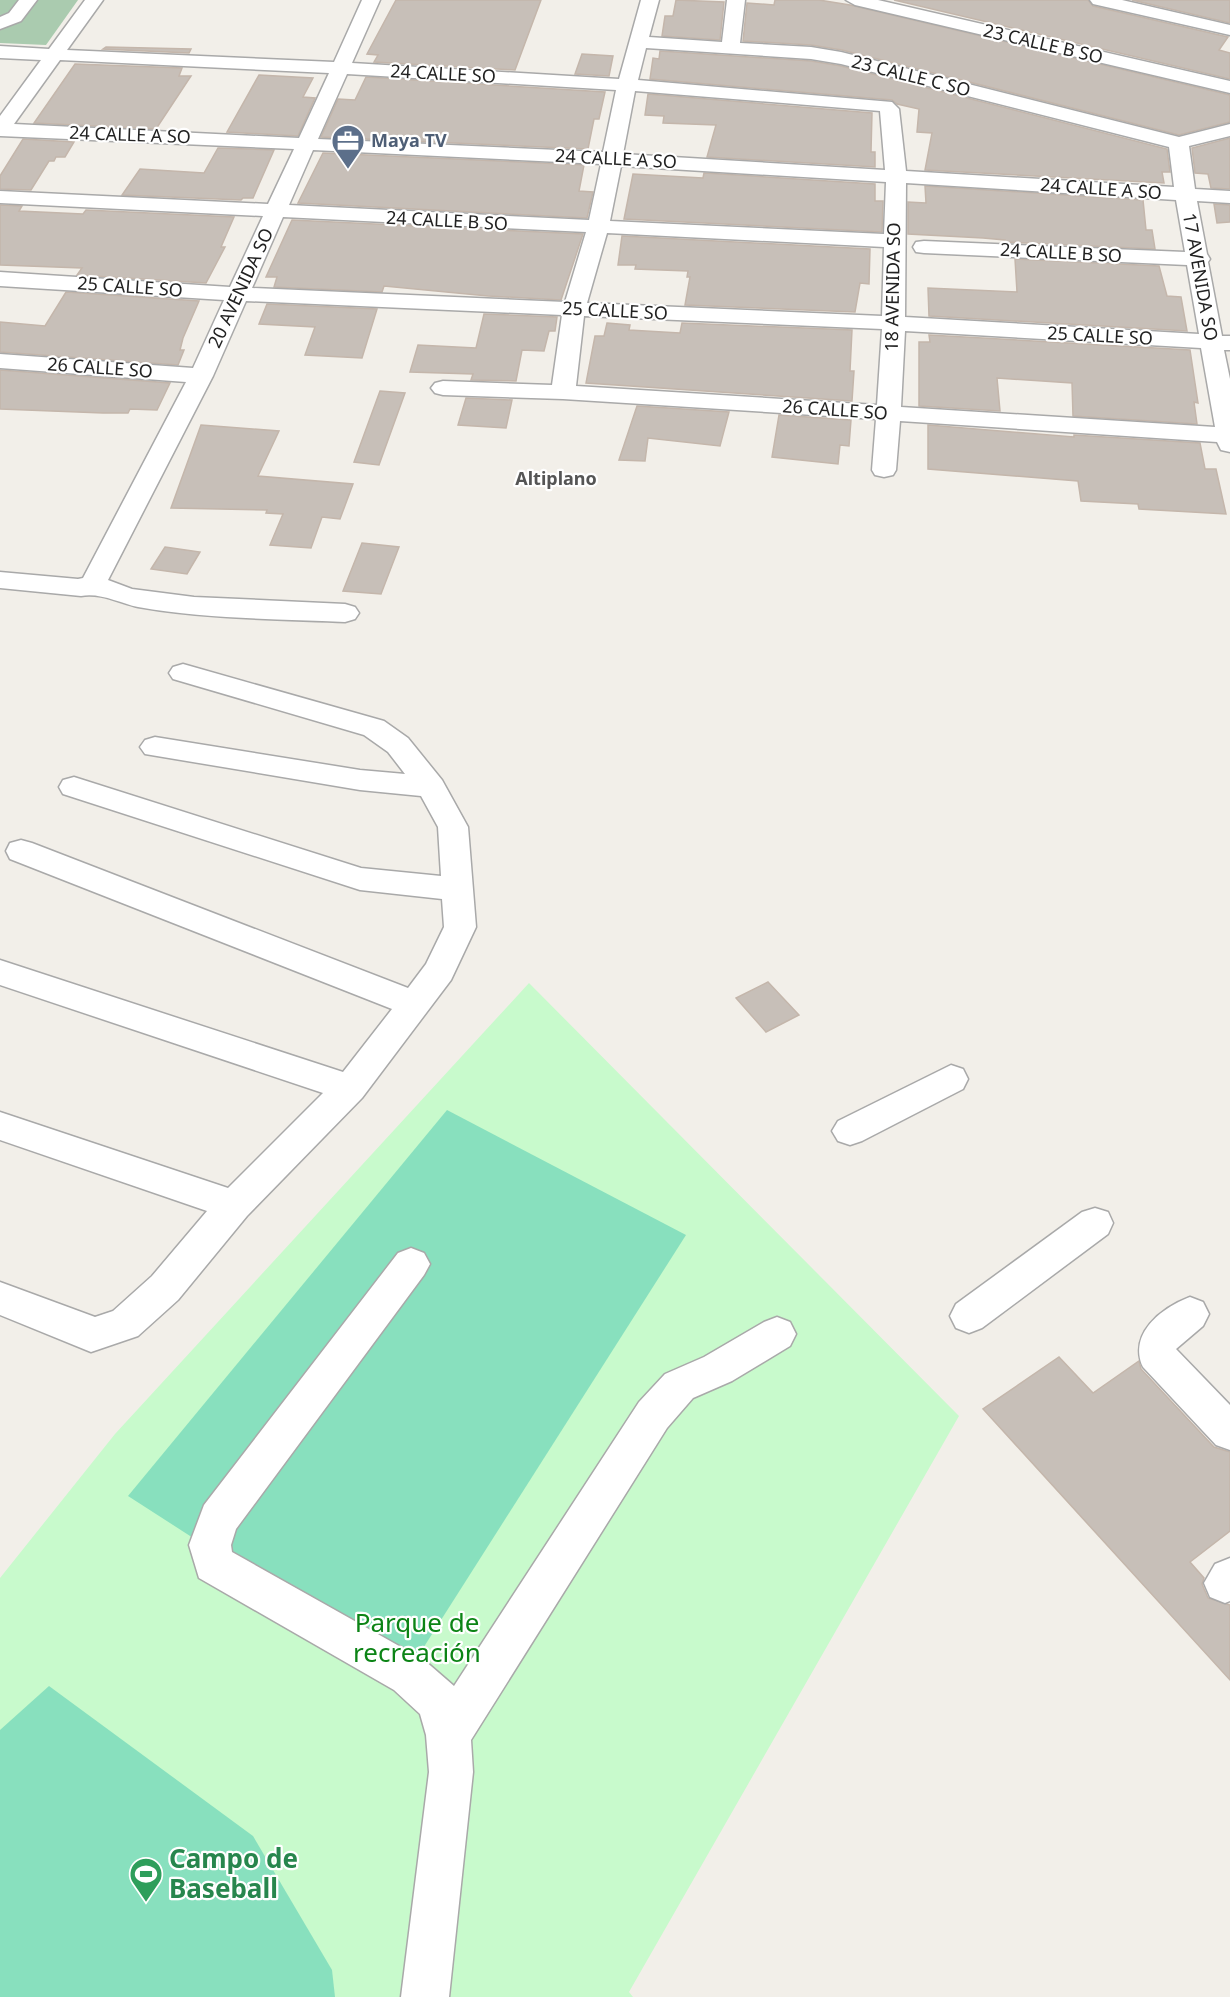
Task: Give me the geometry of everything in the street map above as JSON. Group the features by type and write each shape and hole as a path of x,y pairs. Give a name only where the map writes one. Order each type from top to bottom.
{"street":[{"path":"0,24 15,17 28,0"},
{"path":"0,130 94,0"},
{"name":"20 AVENIDA SO","path":"97,577 201,376 276,212 338,68 371,0"},
{"path":"563,392 574,309 598,228 627,85 650,0"},
{"path":"730,48 736,0"},
{"name":"23 CALLE B SO","path":"855,0 1230,87"},
{"path":"1099,0 1230,30"},
{"name":"23 CALLE C SO","path":"638,42 841,58 1179,143"},
{"name":"24 CALLE SO","path":"0,52 627,85 885,106"},
{"path":"0,70 43,72"},
{"name":"18 AVENIDA SO","path":"884,470 890,414 896,175 889,109 885,106"},
{"name":"24 CALLE A SO","path":"0,130 307,142 896,175 1230,197"},
{"path":"1179,143 1230,130"},
{"name":"17 AVENIDA SO","path":"1179,143 1185,194 1199,260 1221,343 1228,440"},
{"name":"24 CALLE B SO","path":"0,197 894,241"},
{"name":"24 CALLE B SO","path":"924,246 1199,260"},
{"name":"25 CALLE SO","path":"0,279 238,294 892,323 1221,343"},
{"name":"26 CALLE SO","path":"0,361 201,376"},
{"name":"26 CALLE SO","path":"443,388 563,392 1228,440"},
{"path":"0,580 81,588 97,577 106,590 140,599 222,609 345,613"},
{"path":"0,1298 91,1335 125,1324 165,1288 234,1205 350,1088 439,971 460,927 453,827 431,787 398,746 374,729 298,704 183,674"},
{"path":"155,747 360,780 431,787"},
{"path":"74,788 360,879 459,889"},
{"path":"21,851 414,1004"},
{"path":"0,972 350,1088"},
{"path":"850,1131 951,1079"},
{"path":"0,1126 234,1205"},
{"path":"969,1316 1095,1223"},
{"path":"411,1264 218,1520 210,1545 214,1564 409,1675 438,1701 448,1735 451,1772 425,1997"},
{"path":"1190,1314 1160,1339 1156,1346 1157,1355 1230,1432"},
{"path":"448,1735 653,1415 679,1386 718,1369 777,1334"}],"green space":[{"path":"0,0 78,0 46,45 0,43"},
{"name":"Parque de recreación","path":"529,983 959,1416 629,1992 633,1997 0,1997 0,1578 115,1434"},
{"path":"447,1110 686,1235 406,1675 128,1496"},
{"name":"Campo de Baseball","path":"49,1686 253,1836 332,1970 335,1997 0,1997 0,1730"}],"building":[{"path":"396,0 541,0 515,70 374,62 378,55 367,54"},
{"path":"676,0 724,2 720,40 662,36 665,16 673,16"},
{"path":"775,0 819,0 850,5 1230,95 1230,122 1179,135 842,50 811,45 743,41 747,3 774,5"},
{"path":"894,0 1088,0 1093,6 1228,37 1219,50 1230,53 1230,79"},
{"path":"1132,0 1230,0 1230,23"},
{"path":"106,47 191,49 189,53 103,49"},
{"path":"660,51 811,61 841,66 1167,149 1170,172 1162,172 1164,183 925,170 932,133 917,132 919,109 897,104 892,100 650,79 653,58 659,59"},
{"path":"582,54 613,56 609,76 575,74"},
{"path":"75,64 182,68 179,76 191,76 156,129 34,123"},
{"path":"259,75 313,78 303,97 315,98 298,136 227,132"},
{"path":"366,77 605,92 599,119 594,119 588,149 321,137 338,99 355,100"},
{"path":"648,94 872,113 871,152 875,152 875,167 707,157 716,125 663,123 664,116 645,115"},
{"path":"1230,138 1230,189 1211,188 1208,174 1195,173 1192,148"},
{"path":"23,139 74,142 65,157 56,157 54,161 49,161 31,190 0,189 0,176"},
{"path":"218,148 274,150 253,198 241,200 122,195 140,169 204,173"},
{"path":"323,153 584,165 579,191 593,192 587,218 298,203"},
{"path":"704,173 875,184 875,201 883,201 882,232 624,219 633,174 703,178"},
{"path":"925,186 1143,200 1146,230 1152,230 1155,249 1005,242 1005,240 983,238 908,234 908,202 926,203"},
{"path":"1214,204 1230,205 1230,222 1217,223"},
{"path":"0,205 22,206 19,211 83,214 86,210 234,217 221,247 225,247 206,283 77,275 82,268 0,265"},
{"path":"292,220 583,234 561,300 384,286 382,292 274,287 277,277 266,277"},
{"path":"622,236 870,249 869,284 860,283 855,312 685,305 690,277 687,277 688,271 635,269 636,265 618,265"},
{"path":"1015,259 1159,266 1167,296 1181,297 1187,331 929,316 928,288 1017,292"},
{"path":"66,292 199,301 183,338 180,350 184,350 178,365 0,352 0,322 45,326"},
{"path":"267,304 377,309 362,358 305,355 315,327 259,324"},
{"path":"484,314 557,317 555,331 549,331 544,351 522,350 516,381 471,380 473,374 410,372 418,345 476,348"},
{"path":"607,323 630,325 629,330 680,333 682,323 852,330 850,371 854,371 852,401 586,383 595,336 604,336"},
{"path":"929,335 1190,350 1198,403 1194,402 1197,424 1073,416 1072,383 997,378 1000,411 919,406 919,342 930,342"},
{"path":"0,370 170,383 157,410 130,409 128,413 103,413 0,409"},
{"path":"380,391 405,393 379,465 354,462"},
{"path":"466,398 512,400 506,428 458,425"},
{"path":"637,406 729,412 720,446 648,438 645,461 619,460"},
{"path":"779,415 851,420 849,446 840,445 838,464 772,457"},
{"path":"201,425 279,431 258,476 353,484 340,519 322,517 311,548 270,545 283,514 266,513 267,510 171,508"},
{"path":"928,425 1074,437 1074,435 1200,443 1205,469 1216,469 1226,514 1139,509 1138,504 1081,501 1078,481 928,469"},
{"path":"362,543 399,547 381,594 343,591"},
{"path":"165,547 200,552 187,574 151,569"},
{"path":"768,982 799,1015 766,1032 736,998"},
{"path":"1059,1357 1093,1393 1139,1361 1141,1369 1214,1447 1230,1452 1230,1531 1190,1562 1204,1578 1202,1584 1208,1598 1230,1605 1230,1680 983,1409"}],"place":[{"name":"Maya TV","path":"348,170"},
{"name":"Campo de Baseball","path":"146,1903"}],"district":[{"name":"Altiplano","path":"556,479"}]}
